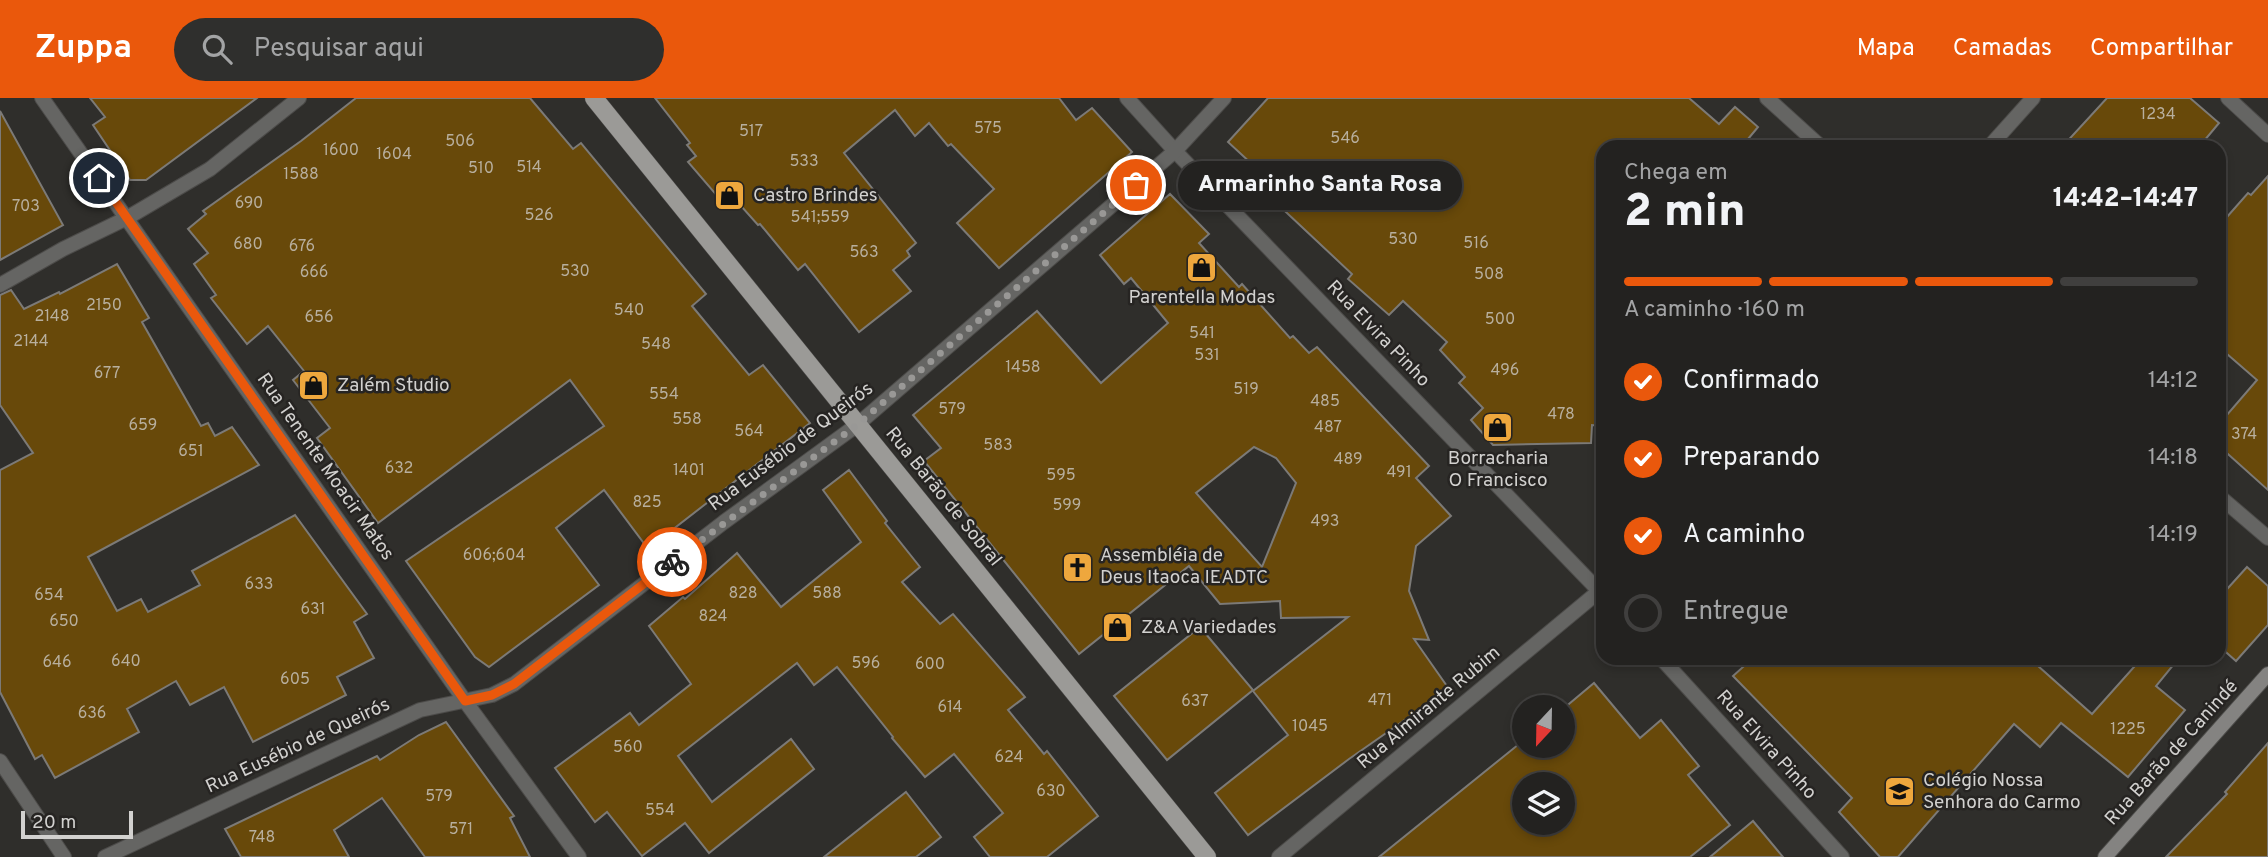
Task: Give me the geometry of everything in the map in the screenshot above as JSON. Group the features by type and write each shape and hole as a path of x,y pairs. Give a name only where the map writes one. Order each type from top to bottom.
{"main road":[{"name":"Rua Barão de Sobral","path":"594,98 1207,857"},
{"name":"Rua Barão de Canindé","path":"2105,857 2268,674"}],"street":[{"name":"Rua Tenente Moacir Matos","path":"42,98 465,701 579,857"},
{"path":"0,285 63,249 127,218 210,169 299,98"},
{"name":"Rua Elvira Pinho","path":"1126,98 1596,585"},
{"name":"Rua Eusébio de Queirós","path":"105,857 420,710 492,695 514,684 724,522 857,425 1175,151 1224,98"},
{"path":"1767,98 1813,140"},
{"path":"1995,140 2033,98"},
{"path":"2228,98 2268,135"},
{"path":"2226,502 2268,538"},
{"name":"Rua Almirante Rubim","path":"1279,857 1596,596"},
{"name":"Rua Elvira Pinho","path":"1667,665 1842,857"},
{"path":"0,761 64,857"}],"building":[{"path":"90,98 257,98 146,180 130,180 93,125 105,117"},
{"path":"356,98 530,98 573,149 581,143 706,294 692,306 749,375 763,365 810,423 663,537 661,534 646,546 604,490 556,528 599,585 489,667 475,657 406,561 604,426 570,380 378,523 317,438 330,428 293,380 304,371 268,326 247,344 211,298 216,295 194,264 208,253 188,229 206,214 203,211"},
{"path":"655,98 1059,98 1076,120 1092,108 1132,152 999,268 957,223 994,189 951,144 948,146 929,123 915,136 895,110 844,153 916,243 907,251 910,256 893,270 911,291 859,332 805,264 798,270 760,224 758,225 734,198 725,205 688,162 696,156 687,145 690,143"},
{"path":"1268,98 1689,98 1719,124 1735,107 1758,127 1747,140 1596,140 1596,425 1592,425 1591,443 1493,445 1471,420 1483,408 1459,383 1465,377 1440,350 1447,342 1403,301 1389,315 1348,279 1352,274 1271,198 1279,189 1228,142"},
{"path":"2107,98 2190,98 2219,123 2205,140 2068,140"},
{"path":"0,111 63,225 0,260"},
{"path":"2268,176 2268,490 2226,452 2226,416 2257,380 2226,353 2226,218 2248,193 2251,195"},
{"path":"1170,194 1209,234 1199,243 1239,287 1242,284 1290,338 1293,336 1309,353 1317,347 1429,466 1416,478 1451,516 1416,546 1409,591 1429,640 1414,639 1449,689 1349,759 1248,835 1215,793 1288,735 1253,691 1348,617 1281,618 1280,601 1220,604 1189,566 1079,654 924,461 941,448 913,415 1037,311 1101,383 1168,323 1131,278 1124,284 1100,255","holes":["1254,447 1276,458 1296,483 1262,567 1196,493"]},
{"path":"117,264 149,318 142,322 201,426 208,423 215,436 232,427 259,465 88,557 117,611 141,599 148,612 200,585 192,571 295,515 367,614 354,622 374,658 337,677 346,695 253,742 224,687 190,705 176,681 127,709 139,732 55,778 42,755 35,759 0,692 0,470 33,453 0,405 0,295 11,290 24,309 59,292 60,294"},
{"path":"849,470 887,521 885,523 920,567 902,582 940,624 953,614 1025,697 1008,710 1044,754 1047,751 1098,816 1047,857 990,857 974,837 1003,813 954,754 925,777 837,667 814,685 797,663 678,756 712,802 791,739 814,769 709,853 685,823 642,856 607,812 595,822 555,768 630,713 639,725 691,684 649,626 683,597 685,599 737,553 781,607 861,542 823,490"},
{"path":"2247,567 2268,586 2268,625 2236,661 2226,652 2226,590"},
{"path":"1200,627 1253,690 1167,760 1114,696"},
{"name":"Colégio Nossa Senhora do Carmo","path":"1745,665 2037,665 2092,714 2136,665 2173,665 2156,686 2185,710 2128,777 2061,723 2040,747 2014,724 1898,857 1880,857 1839,812 1852,798 1733,676"},
{"path":"1594,683 1640,738 1661,720 1699,766 1688,775 1730,825 1690,857 1379,857 1512,750 1512,758 1575,758 1575,699"},
{"path":"446,722 514,816 510,818 530,857 425,857 382,798 334,830 349,857 241,857 225,829 377,756 380,760 419,735"},
{"path":"2268,743 2268,857 2166,857 2227,794 2225,792"},
{"path":"906,792 941,837 916,857 824,857"},
{"path":"1753,821 1783,857 1710,857"}],"way so far":[{"path":"672,562 857,425 1136,185"}],"place":[{"name":"Armarinho Santa Rosa","path":"1136,185"},
{"name":"Castro Brindes","path":"730,196"},
{"name":"Parentella Modas","path":"1202,267"},
{"name":"Zalém Studio","path":"314,386"},
{"name":"Borracharia O Francisco","path":"1498,428"},
{"name":"Assembléia de Deus Itaoca IEADTC","path":"1077,567"},
{"name":"Z&A Variedades","path":"1118,628"},
{"name":"Colégio Nossa Senhora do Carmo","path":"1900,792"}],"route":[{"path":"99,178 465,701 492,695 514,684 672,562"}]}
